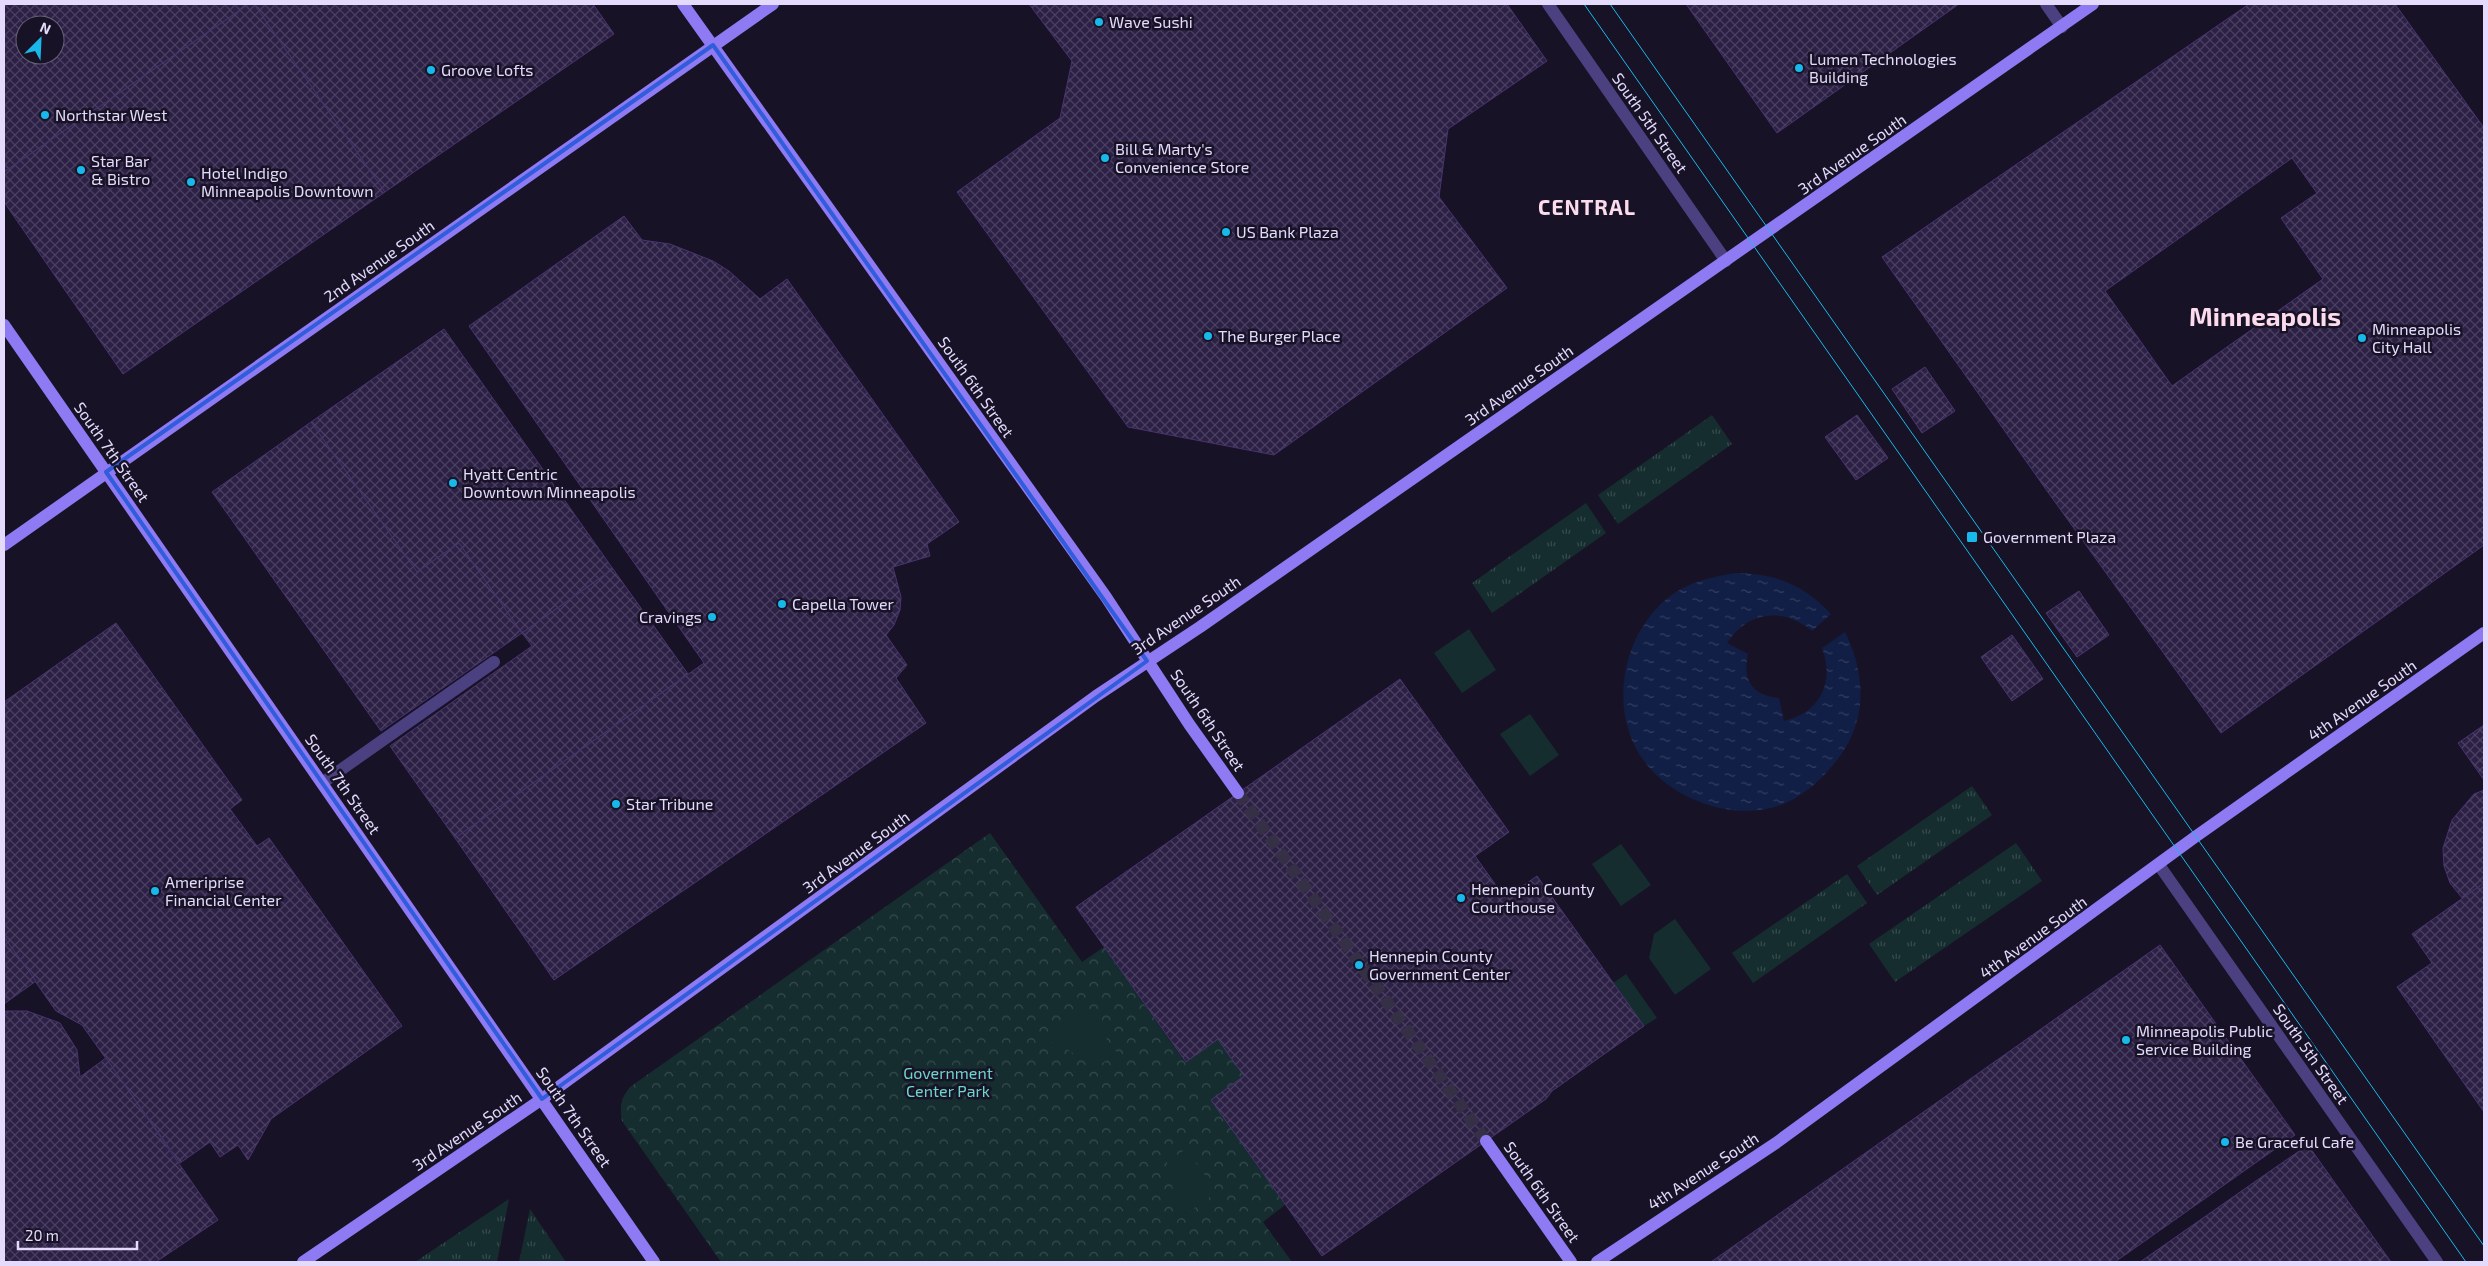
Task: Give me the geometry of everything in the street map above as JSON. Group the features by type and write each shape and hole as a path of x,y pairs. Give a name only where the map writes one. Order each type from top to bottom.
{"main road":[{"name":"South 6th Street","path":"683,4 1106,597 1238,793"},
{"name":"2nd Avenue South","path":"4,545 773,4"},
{"name":"3rd Avenue South","path":"303,1262 542,1100 1096,696 1200,627 2093,4"},
{"name":"South 7th Street","path":"4,325 654,1262"},
{"name":"4th Avenue South","path":"1597,1262 1776,1143 2159,865 2484,633"},
{"name":"South 6th Street","path":"1486,1141 1571,1262"}],"street":[{"name":"South 5th Street","path":"1548,4 1726,261"},
{"path":"2046,4 2062,27"},
{"path":"322,783 494,662"},
{"name":"South 5th Street","path":"2159,865 2437,1262"}],"highlighted area":[{"path":"713,45 1147,661 542,1099 106,472"}],"green space":[{"path":"1712,415 1732,444 1618,524 1598,495"},
{"path":"1586,503 1606,533 1492,613 1472,583"},
{"path":"1469,629 1496,670 1462,693 1434,653"},
{"path":"1530,714 1559,755 1530,776 1500,734"},
{"path":"1972,786 1992,815 1877,895 1857,866"},
{"name":"Government Center Park","path":"990,833 1082,962 1104,947 1185,1062 1218,1039 1244,1076 1211,1100 1285,1205 1263,1222 1292,1262 721,1262 622,1121 621,1111 624,1095 630,1087"},
{"path":"2016,843 2042,881 1895,982 1869,944"},
{"path":"1621,844 1651,885 1621,906 1592,864"},
{"path":"1847,874 1867,903 1753,983 1732,953"},
{"path":"1675,919 1711,969 1675,995 1649,958 1654,934"},
{"path":"1626,974 1657,1018 1644,1026 1613,983"},
{"path":"1085,1009 1117,1053 1095,1068 1064,1047 1044,1039"},
{"path":"1186,1149 1217,1192 1176,1221 1172,1181 1167,1162"},
{"path":"509,1199 497,1262 415,1262"},
{"path":"530,1209 566,1262 519,1262"}],"water":[{"path":"1736,573 1764,576 1788,583 1810,595 1831,614 1812,631 1801,623 1789,618 1767,616 1755,619 1735,632 1727,643 1748,654 1747,671 1751,685 1762,694 1779,698 1784,721 1797,717 1815,703 1825,684 1827,673 1822,648 1845,632 1852,648 1860,681 1859,714 1854,730 1847,745 1832,767 1794,799 1768,809 1749,811 1711,806 1676,790 1661,779 1648,766 1635,747 1627,726 1624,704 1624,681 1628,659 1636,638 1648,619 1663,602 1680,590 1707,579"}],"building":[{"name":"Northstar West","path":"4,4 249,4 4,172"},
{"name":"Hotel Indigo Minneapolis Downtown","path":"249,4 254,4 385,192 123,374 4,202 4,172"},
{"name":"Groove Lofts","path":"254,4 593,4 614,34 385,192"},
{"name":"US Bank Plaza","path":"1029,4 1507,4 1547,61 1448,129 1439,197 1507,288 1274,455 1128,427 957,192 1060,118 1072,61"},
{"name":"Lumen Technologies Building","path":"1686,4 1959,4 1777,133"},
{"name":"Minneapolis City Hall","path":"2249,4 2395,4 2484,128 2484,545 2221,733 1882,257","holes":["2292,158 2317,193 2281,218 2323,279 2172,386 2105,291"]},
{"name":"Capella Tower","path":"624,216 642,240 670,244 713,261 729,271 760,299 787,279 959,522 927,544 930,556 893,567 901,597 900,610 894,625 886,635 907,665 896,678 926,723 554,980 455,838 704,663 469,326"},
{"name":"Hyatt Centric Downtown Minneapolis","path":"444,329 613,569 522,633 459,543 417,572 311,422"},
{"path":"1925,367 1955,411 1922,433 1892,389"},
{"path":"1857,415 1888,458 1856,480 1825,437"},
{"path":"311,422 417,572 459,543 522,633 381,731 212,492"},
{"path":"613,569 688,674 455,838 390,746 532,646 522,633"},
{"path":"2079,591 2109,635 2077,657 2046,613"},
{"name":"Ameriprise Financial Center","path":"116,623 242,800 230,809 257,846 269,838 402,1026 271,1119 248,1160 238,1145 220,1157 210,1142 180,1163 82,1025 56,1011 4,937 4,702"},
{"path":"2012,635 2043,679 2012,701 1981,657"},
{"name":"Hennepin County Government Center","path":"1400,679 1509,832 1475,856 1505,898 1537,876 1644,1026 1552,1091 1546,1099 1322,1256 1211,1100 1244,1076 1218,1039 1186,1062 1076,907"},
{"path":"2484,725 2484,780 2458,743"},
{"path":"2484,790 2484,883 2463,899 2450,883 2444,866 2443,848 2452,820 2474,794"},
{"path":"2484,883 2484,1112 2397,987 2432,963 2412,934"},
{"path":"4,937 36,981 4,1004"},
{"name":"Minneapolis Public Service Building","path":"2160,945 2295,1135 2115,1262 1711,1262"},
{"path":"27,1011 60,1023 77,1050 80,1077 106,1058 218,1220 156,1262 4,1262 4,1134 7,1132 4,1130 4,1012"},
{"path":"2308,1145 2391,1262 2140,1262 2276,1167"}],"tunnel":[{"path":"1238,793 1486,1141"}],"tram line":[{"path":"1584,4 2466,1262"},
{"path":"1610,4 2484,1246"}],"place":[{"name":"Wave Sushi","path":"1099,22"},
{"name":"Lumen Technologies Building","path":"1799,68"},
{"name":"Groove Lofts","path":"431,70"},
{"name":"Northstar West","path":"45,115"},
{"name":"Bill & Marty's Convenience Store","path":"1105,158"},
{"name":"Star Bar & Bistro","path":"81,170"},
{"name":"Hotel Indigo Minneapolis Downtown","path":"191,182"},
{"name":"US Bank Plaza","path":"1226,232"},
{"name":"The Burger Place","path":"1208,336"},
{"name":"Minneapolis City Hall","path":"2362,338"},
{"name":"Hyatt Centric Downtown Minneapolis","path":"453,483"},
{"name":"Government Plaza","path":"1972,537"},
{"name":"Capella Tower","path":"782,604"},
{"name":"Cravings","path":"712,617"},
{"name":"Star Tribune","path":"616,804"},
{"name":"Ameriprise Financial Center","path":"155,891"},
{"name":"Hennepin County Courthouse","path":"1461,898"},
{"name":"Hennepin County Government Center","path":"1359,965"},
{"name":"Minneapolis Public Service Building","path":"2126,1040"},
{"name":"Be Graceful Cafe","path":"2225,1142"}],"district":[{"name":"CENTRAL","path":"1587,208"},
{"name":"Minneapolis","path":"2265,317"}]}
